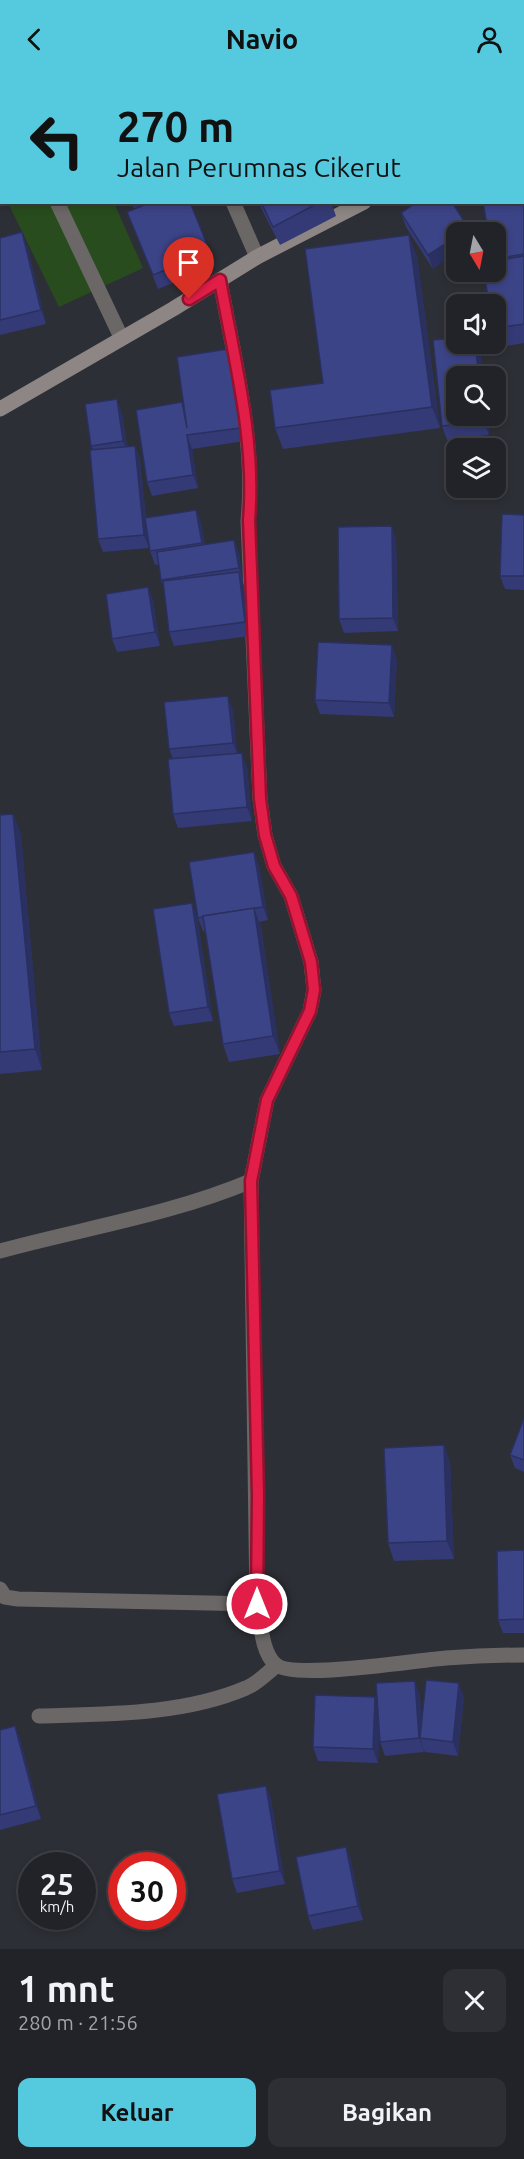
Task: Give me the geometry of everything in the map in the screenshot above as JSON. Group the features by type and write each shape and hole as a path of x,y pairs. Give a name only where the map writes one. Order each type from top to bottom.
{"street":[{"path":"58,204 122,337"},
{"path":"234,204 257,257"},
{"path":"0,409 257,257 360,204"},
{"path":"220,280 248,441 252,487 249,520 260,799 265,835 274,866 291,896 311,962 314,990 310,1011 267,1100 251,1181 258,1495 257,1604 267,1654 276,1666 297,1670 326,1671 447,1658 524,1655"},
{"path":"0,1251 43,1238 176,1209 251,1181"},
{"path":"0,1589 5,1597 18,1599 107,1603 257,1604"},
{"path":"39,1716 144,1711 208,1701 249,1687 276,1666"}],"green space":[{"path":"8,204 114,204 143,268 59,307"}],"building":[{"path":"146,204 191,204 210,252 153,275 127,212"},
{"path":"262,204 316,204 273,227"},
{"path":"414,204 453,204 465,222 446,222 446,243 428,255 401,213"},
{"path":"483,204 524,204 524,254 506,257 506,222 486,222"},
{"path":"22,232 41,310 0,320 0,238"},
{"path":"409,235 432,407 275,428 270,390 323,383 305,249"},
{"path":"524,256 524,324 506,326 506,294 487,294 486,282 506,282 506,259"},
{"path":"446,339 446,354 476,354 478,366 446,366 446,426 442,426 433,340"},
{"path":"228,349 240,428 187,435 193,475 147,482 136,410 182,402 187,428 177,357"},
{"path":"117,399 123,441 91,446 85,404"},
{"path":"135,446 144,535 98,539 90,450"},
{"path":"196,510 202,543 150,551 145,518"},
{"path":"502,514 524,515 524,576 500,576"},
{"path":"392,526 393,618 339,619 338,527"},
{"path":"234,540 239,568 161,580 157,552"},
{"path":"239,572 245,622 169,632 163,581"},
{"path":"148,587 155,632 112,639 106,594"},
{"path":"318,642 392,645 389,703 315,700"},
{"path":"228,696 233,743 169,749 164,702"},
{"path":"242,753 247,807 173,814 168,759"},
{"path":"13,814 35,1049 0,1052 0,815"},
{"path":"254,852 263,907 198,918 189,862"},
{"path":"192,903 208,1007 169,1013 153,909"},
{"path":"254,908 273,1036 223,1044 203,916"},
{"path":"524,1418 524,1460 510,1455"},
{"path":"444,1445 447,1541 388,1543 384,1448"},
{"path":"524,1550 524,1619 498,1620 497,1551"},
{"path":"426,1680 459,1683 453,1742 420,1738"},
{"path":"415,1681 419,1738 380,1742 376,1683"},
{"path":"315,1695 375,1697 373,1749 313,1747"},
{"path":"15,1726 36,1806 0,1815 0,1730"},
{"path":"266,1786 280,1871 232,1879 217,1794"},
{"path":"346,1847 358,1906 308,1916 296,1857"}],"route":[{"path":"189,299 220,280 248,441 252,487 249,520 258,695 260,799 265,835 274,866 291,896 311,962 314,990 310,1011 267,1100 251,1181 258,1495 257,1604"}]}
